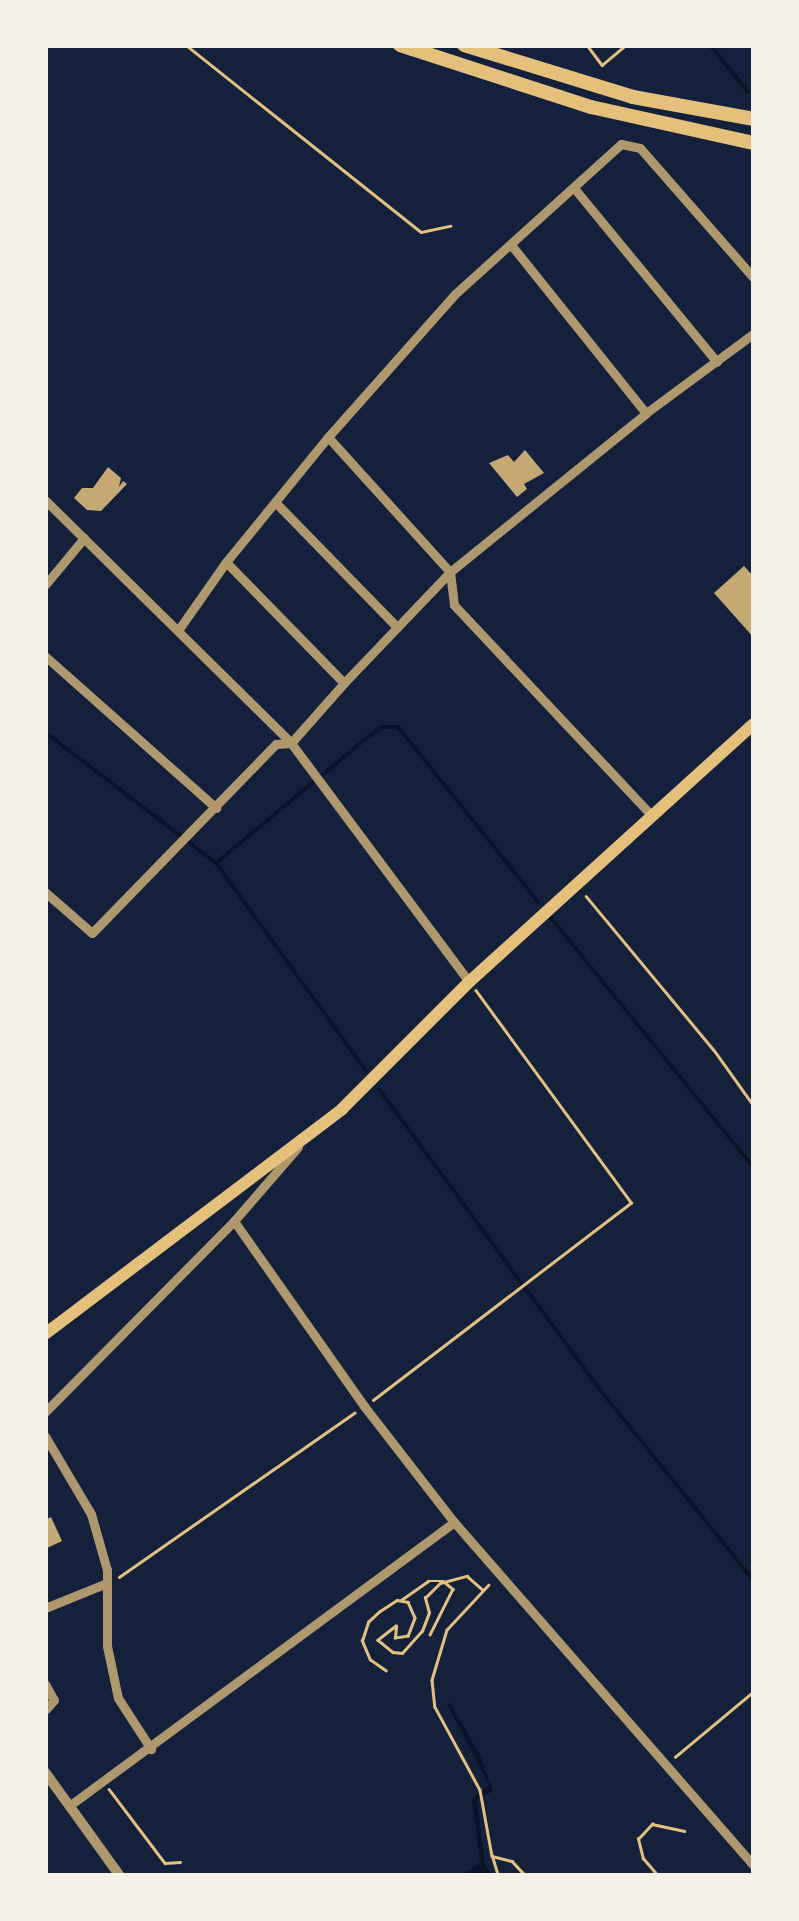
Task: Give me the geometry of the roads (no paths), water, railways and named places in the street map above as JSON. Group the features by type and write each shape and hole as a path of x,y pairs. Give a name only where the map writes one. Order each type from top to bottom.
{"highway":[{"path":"400,45 592,107 754,143"},
{"path":"464,45 633,97 754,119"}],"main road":[{"path":"45,1334 342,1109 469,982 650,814 754,724"}],"street":[{"path":"179,629 275,502 455,294 621,144 640,148 754,278"},
{"path":"574,188 717,362"},
{"path":"512,246 646,413"},
{"path":"45,892 92,933 276,744 292,743 450,572 646,413 754,333"},
{"path":"328,438 450,572 454,606 650,814"},
{"path":"45,500 292,743 469,982"},
{"path":"275,502 397,627"},
{"path":"45,585 84,538"},
{"path":"226,562 344,683"},
{"path":"45,656 216,808"},
{"path":"45,1412 234,1220 304,1141"},
{"path":"234,1220 364,1406 454,1522 668,1762 754,1866"},
{"path":"45,1436 90,1514 107,1583 108,1646 118,1698 152,1749"},
{"path":"69,1806 152,1749 454,1522"},
{"path":"45,1608 107,1583"},
{"path":"45,1684 54,1700 45,1710"},
{"path":"45,1772 120,1876"},
{"path":"45,1794 56,1787"}],"water":[{"path":"450,1703 480,1755 493,1791 477,1800 485,1864 493,1876 461,1876 480,1862 472,1799 489,1785 447,1704"}],"waterway":[{"path":"710,45 748,92"},
{"path":"216,863 382,727 398,727 538,902"},
{"path":"45,732 216,863 366,1071"},
{"path":"551,918 754,1168"},
{"path":"379,1089 600,1390 754,1581"}]}
